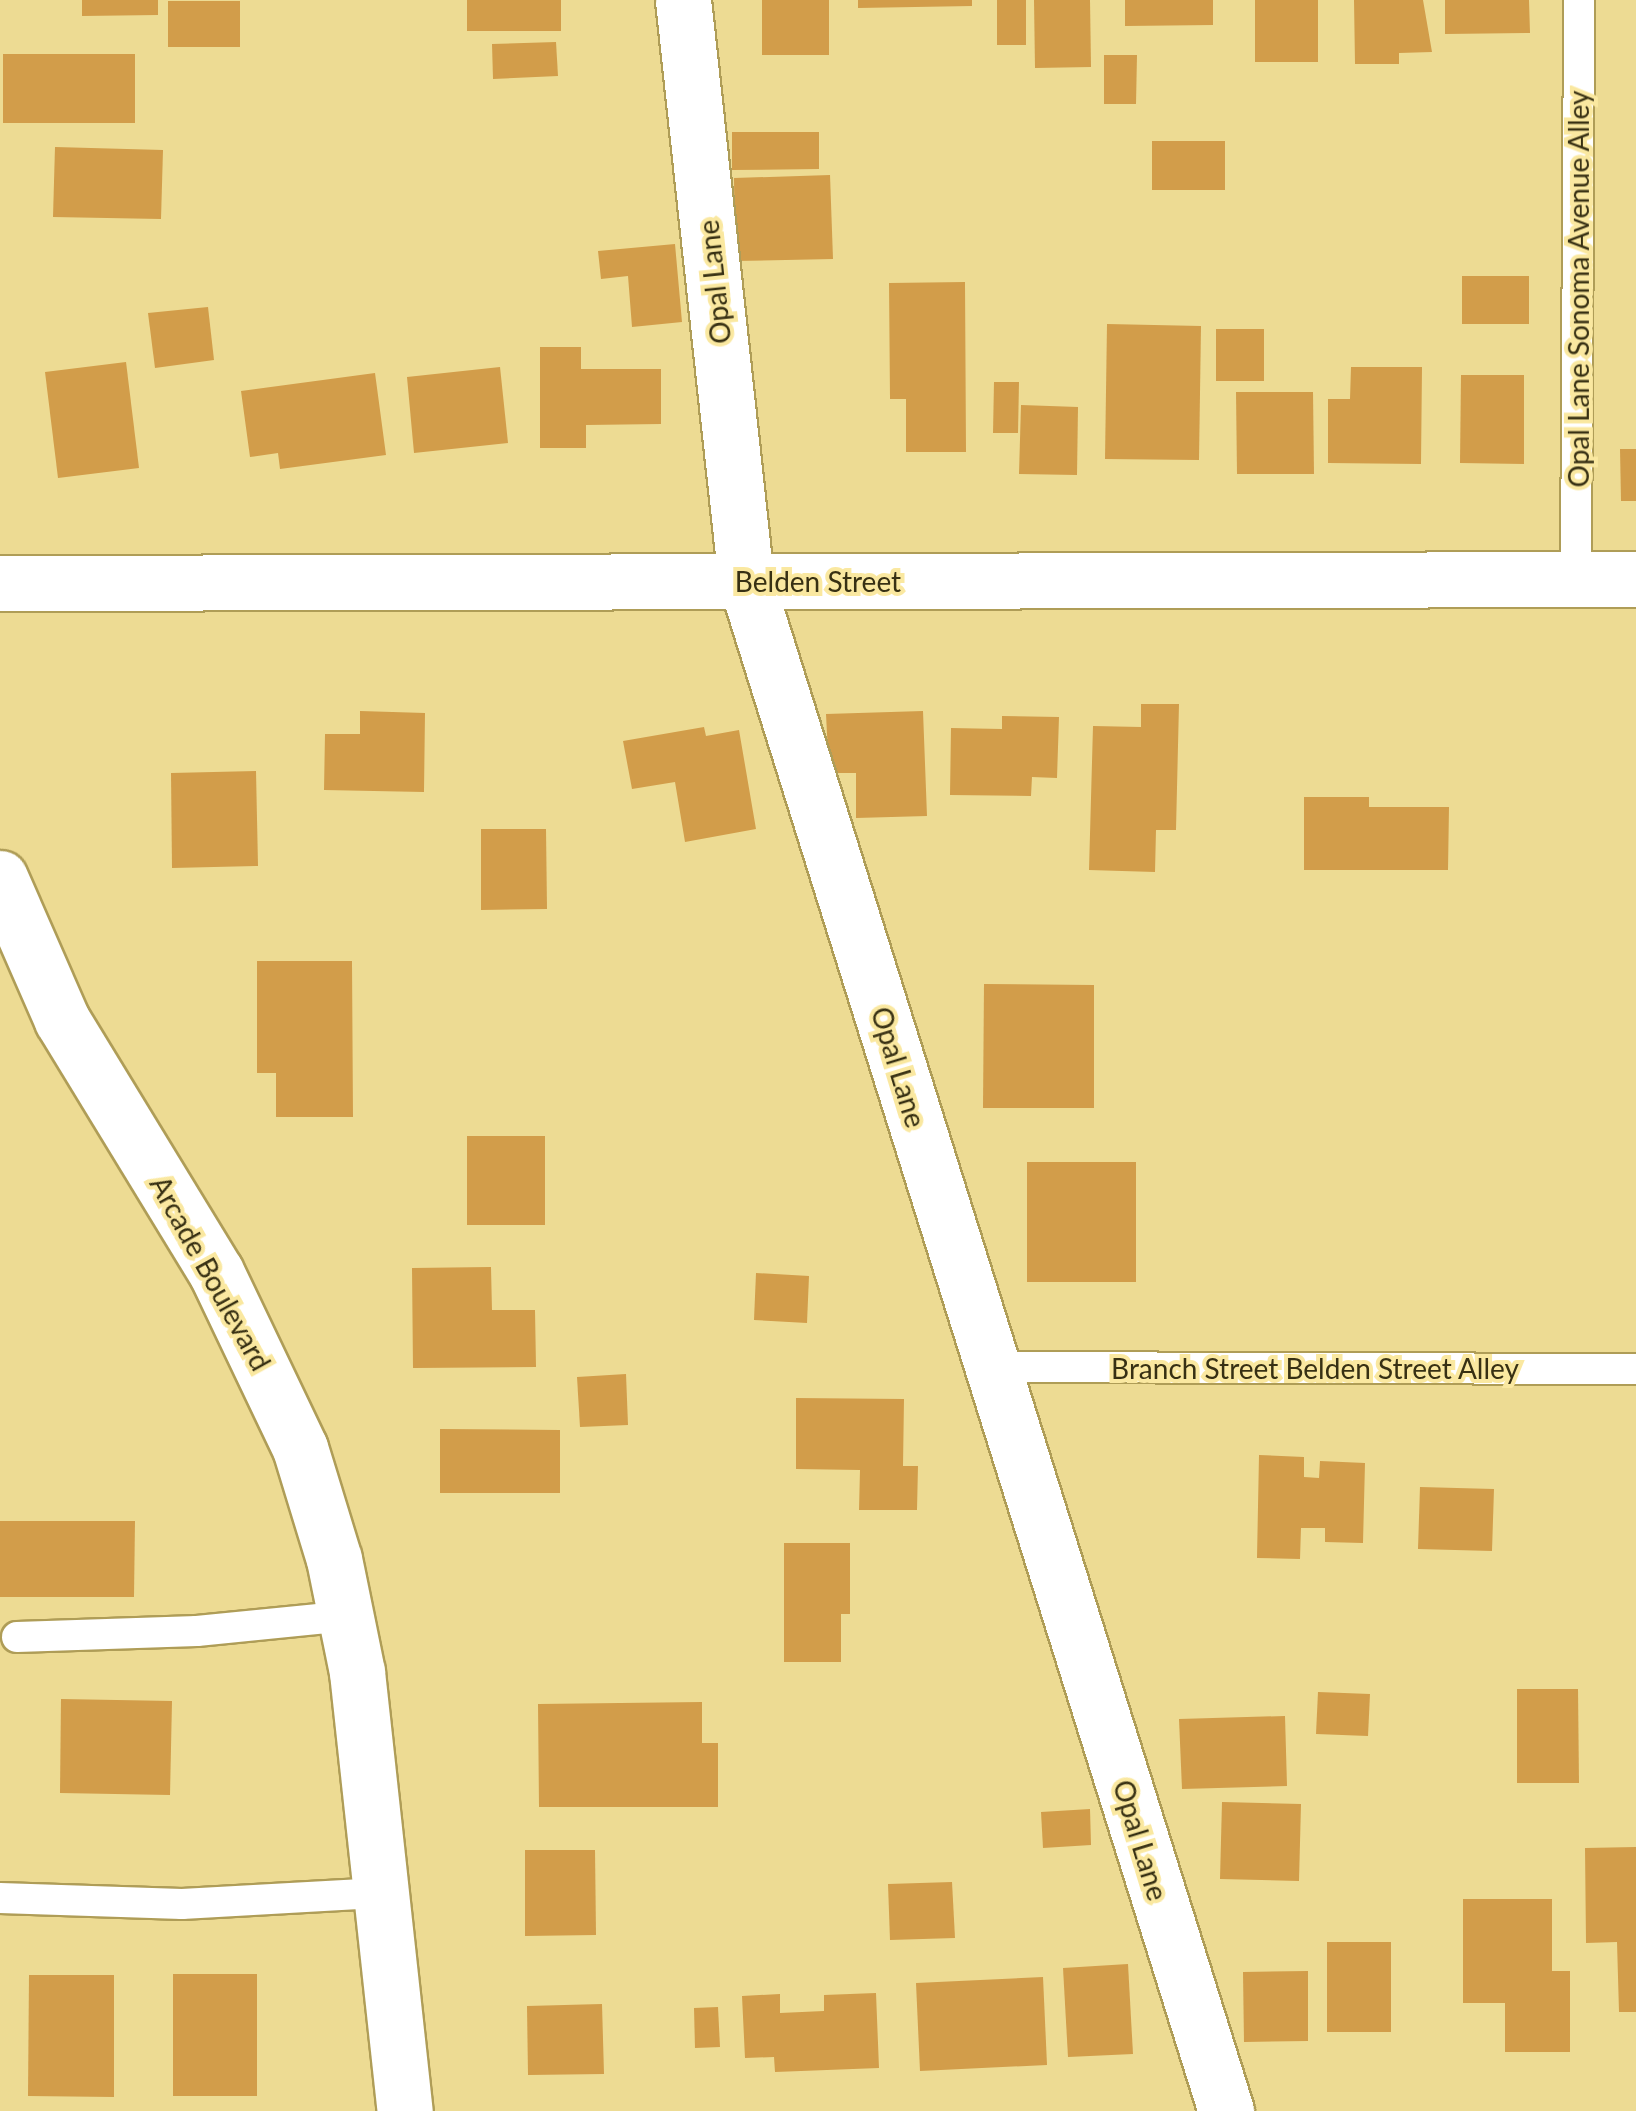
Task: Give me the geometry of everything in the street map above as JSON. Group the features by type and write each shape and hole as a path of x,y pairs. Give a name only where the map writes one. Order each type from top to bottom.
{"street":[{"name":"Opal Lane","path":"683,0 746,581 1226,2111"},
{"name":"Belden Street","path":"0,583 1636,578"},
{"name":"Arcade Boulevard","path":"0,878 62,1020 254,1340 300,1448 346,1616 405,2111"}],"lane":[{"name":"Opal Lane Sonoma Avenue Alley","path":"1576,579 1579,0"},
{"name":"Branch Street Belden Street Alley","path":"993,1367 1636,1370"},
{"path":"17,1638 197,1631 346,1616"},
{"path":"0,1898 182,1904 381,1893"}],"building":[{"path":"82,0 158,0 158,15 82,16"},
{"path":"467,0 561,0 561,31 467,31"},
{"path":"762,0 829,0 829,55 762,55"},
{"path":"858,0 972,0 972,6 858,8"},
{"path":"997,0 1026,0 1026,45 997,45"},
{"path":"1034,0 1090,0 1091,67 1035,68"},
{"path":"1125,0 1213,0 1213,25 1125,26"},
{"path":"1255,0 1318,0 1318,62 1255,62"},
{"path":"1354,0 1423,0 1432,52 1399,53 1399,64 1355,64"},
{"path":"1445,0 1529,0 1530,33 1445,34"},
{"path":"168,1 240,1 240,47 168,47"},
{"path":"556,42 558,76 493,79 492,44"},
{"path":"3,54 135,54 135,123 3,123"},
{"path":"1104,55 1137,55 1136,104 1104,104"},
{"path":"732,132 819,132 819,169 732,170"},
{"path":"1152,141 1225,141 1225,190 1152,190"},
{"path":"55,147 163,150 161,219 53,217"},
{"path":"830,175 833,259 735,261 734,178"},
{"path":"675,244 682,322 632,327 628,276 601,279 598,251"},
{"path":"1462,276 1529,276 1529,324 1462,324"},
{"path":"965,282 966,452 906,452 906,399 890,399 889,283"},
{"path":"208,307 214,360 155,368 148,313"},
{"path":"1107,324 1201,326 1199,460 1105,459"},
{"path":"1216,329 1264,329 1264,381 1216,381"},
{"path":"540,347 581,347 581,369 661,369 661,424 586,425 586,448 540,448"},
{"path":"126,362 139,468 58,478 45,372"},
{"path":"500,367 508,443 414,453 407,377"},
{"path":"1351,367 1422,367 1421,464 1328,463 1328,399 1350,399"},
{"path":"375,373 386,455 280,469 278,453 250,457 241,391"},
{"path":"1461,375 1524,375 1524,464 1460,463"},
{"path":"994,382 1019,382 1018,433 993,433"},
{"path":"1236,392 1313,392 1314,474 1237,474"},
{"path":"1021,405 1078,407 1077,475 1019,474"},
{"path":"1620,449 1636,449 1636,501 1621,501"},
{"path":"1141,704 1179,704 1176,830 1156,830 1155,872 1089,870 1093,726 1141,727"},
{"path":"360,711 425,713 424,792 324,790 325,734 360,734"},
{"path":"923,711 927,816 856,818 856,773 829,773 826,714"},
{"path":"1002,716 1059,717 1057,778 1032,777 1031,796 950,795 951,728 1002,729"},
{"path":"704,727 706,736 739,730 756,829 685,842 675,782 632,789 623,741"},
{"path":"256,771 258,866 172,868 171,773"},
{"path":"1304,797 1369,797 1369,807 1449,807 1448,870 1304,870"},
{"path":"481,829 546,829 547,909 481,910"},
{"path":"257,961 352,961 353,1117 276,1117 276,1073 257,1073"},
{"path":"984,984 1094,985 1094,1108 983,1108"},
{"path":"467,1136 545,1136 545,1225 467,1225"},
{"path":"1027,1162 1136,1162 1136,1282 1027,1282"},
{"path":"491,1267 492,1310 535,1310 536,1367 413,1368 412,1268"},
{"path":"756,1273 809,1276 807,1323 754,1320"},
{"path":"626,1374 628,1425 580,1427 577,1377"},
{"path":"796,1398 904,1399 903,1466 918,1466 917,1510 859,1510 860,1470 796,1469"},
{"path":"440,1429 560,1430 560,1493 440,1493"},
{"path":"1259,1455 1304,1457 1304,1477 1319,1478 1320,1461 1365,1463 1363,1543 1325,1542 1325,1528 1301,1528 1300,1559 1257,1558"},
{"path":"1420,1487 1494,1489 1492,1551 1418,1549"},
{"path":"0,1521 135,1521 134,1597 0,1597"},
{"path":"784,1543 850,1543 850,1614 841,1614 841,1662 784,1662"},
{"path":"1517,1689 1578,1689 1579,1783 1517,1783"},
{"path":"1318,1692 1370,1694 1368,1736 1316,1734"},
{"path":"61,1699 172,1701 170,1795 60,1793"},
{"path":"702,1702 702,1743 718,1743 718,1807 539,1807 538,1704"},
{"path":"1285,1716 1287,1786 1182,1789 1179,1719"},
{"path":"1222,1802 1301,1804 1299,1881 1220,1879"},
{"path":"1090,1809 1091,1845 1043,1848 1041,1812"},
{"path":"1636,1847 1636,2012 1619,2012 1617,1942 1586,1943 1585,1848"},
{"path":"525,1850 595,1850 596,1935 525,1936"},
{"path":"952,1882 955,1938 890,1940 888,1884"},
{"path":"1463,1899 1552,1899 1552,1971 1570,1971 1570,2052 1505,2052 1505,2003 1463,2003"},
{"path":"1327,1942 1391,1942 1391,2032 1327,2032"},
{"path":"1128,1964 1133,2054 1068,2057 1063,1968"},
{"path":"1308,1971 1308,2041 1244,2042 1243,1972"},
{"path":"173,1974 257,1974 257,2096 173,2096"},
{"path":"29,1975 114,1975 114,2097 28,2096"},
{"path":"1043,1977 1047,2065 920,2071 916,1983"},
{"path":"876,1993 879,2068 775,2072 774,2057 745,2058 742,1996 780,1994 780,2013 824,2011 824,1995"},
{"path":"602,2004 604,2074 528,2075 527,2006"},
{"path":"718,2007 720,2047 695,2048 694,2008"}]}
